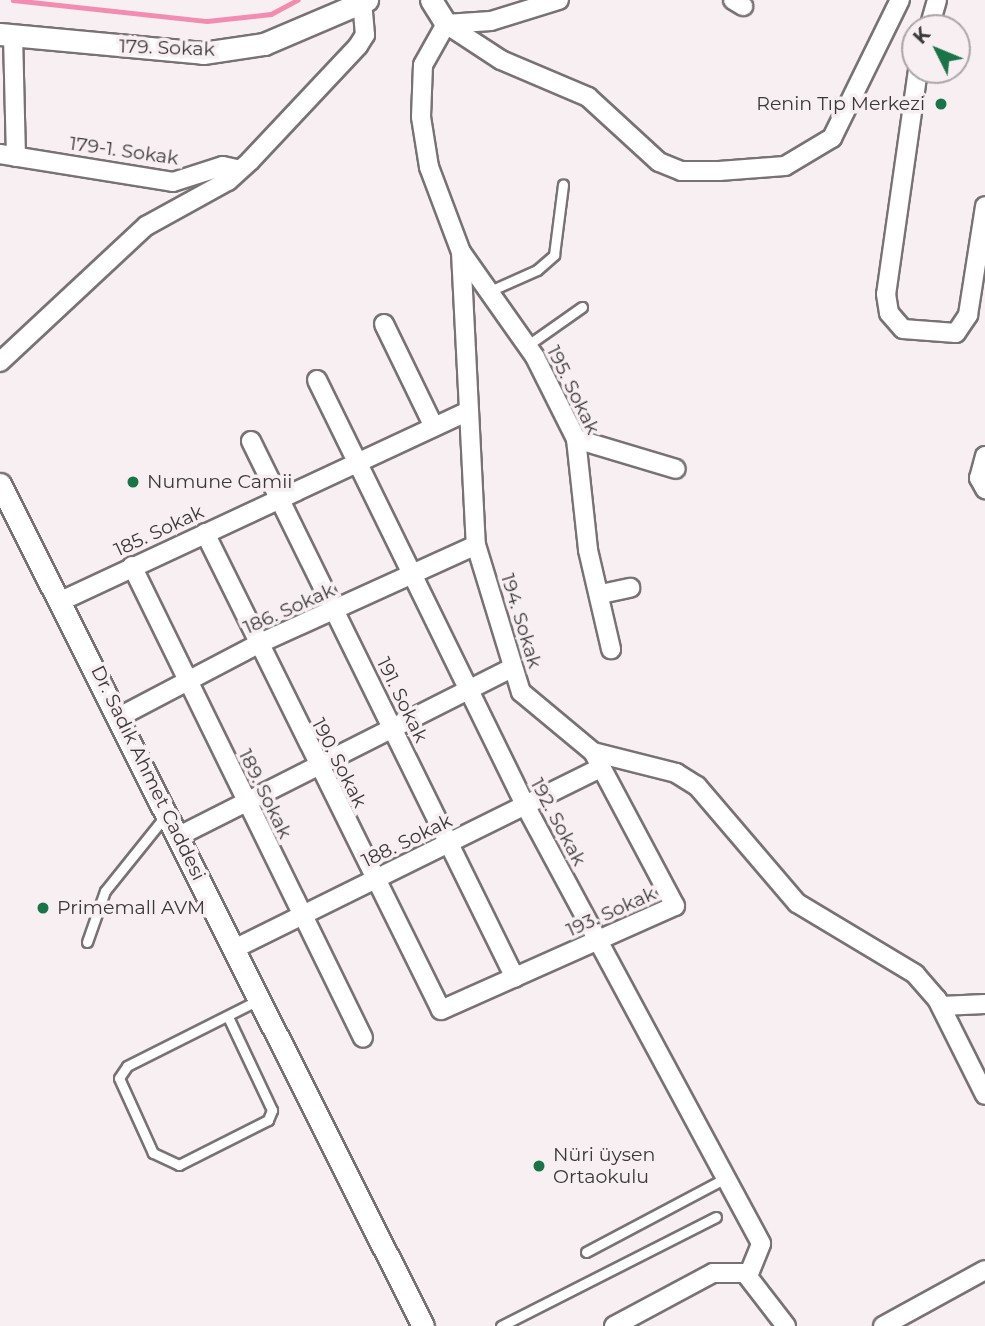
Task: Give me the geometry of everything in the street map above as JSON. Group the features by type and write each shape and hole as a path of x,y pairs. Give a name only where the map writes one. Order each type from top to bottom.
{"street":[{"path":"431,0 446,24 501,60 588,97 659,162 681,171 785,166 832,138 900,0"},
{"path":"441,0 446,24"},
{"path":"446,24 491,21 559,0"},
{"path":"0,362 146,226 240,170 358,46 365,35 365,2"},
{"name":"179. Sokak","path":"6,35 202,53 264,44 365,2"},
{"name":"194. Sokak","path":"446,24 423,65 421,117 429,167 461,252 476,545 512,668 522,692 595,761 676,774 697,786 797,903 915,974 941,1006 985,1095"},
{"path":"6,35 8,155"},
{"path":"916,84 886,294 889,313 903,329 956,333 968,315 985,206"},
{"name":"179-1. Sokak","path":"8,155 173,181 223,166 240,170"},
{"name":"195. Sokak","path":"461,252 492,290 528,345 576,439 588,550 601,594 611,649"},
{"path":"384,324 434,427"},
{"name":"192. Sokak","path":"317,380 358,462 408,575 469,690 525,805 761,1244 748,1276"},
{"name":"185. Sokak","path":"59,602 468,411"},
{"path":"576,439 676,469"},
{"name":"191. Sokak","path":"251,441 393,728 447,846 515,978"},
{"path":"985,456 979,478 985,489"},
{"name":"Dr. Sadık Ahmet Caddesi","path":"0,484 59,602 121,716 177,836 423,1326"},
{"name":"190. Sokak","path":"205,533 316,768 441,1010"},
{"name":"186. Sokak","path":"121,716 258,644 335,612 476,545"},
{"name":"189. Sokak","path":"132,566 300,916 363,1038"},
{"path":"601,594 630,588"},
{"path":"177,836 512,668"},
{"name":"188. Sokak","path":"234,949 447,846 525,805 595,761"},
{"name":"193. Sokak","path":"441,1010 676,906 595,761"},
{"path":"941,1006 985,1004"},
{"path":"614,1326 713,1273 748,1276 786,1326"},
{"path":"883,1326 983,1277"}],"lane":[{"path":"492,290 537,270 554,255 563,185"},
{"path":"528,345 582,307"},
{"path":"87,942 105,891 167,815"},
{"path":"229,1019 272,1110 268,1120 179,1165 153,1153 119,1078 127,1066 229,1019 259,999"},
{"path":"586,1252 726,1178"},
{"path":"501,1326 716,1217"}],"waterway":[{"path":"13,0 207,21 271,14 297,0"}],"place":[{"name":"Renin Tıp Merkezi","path":"941,104"},
{"name":"Numune Camii","path":"133,482"},
{"name":"Primemall AVM","path":"43,908"},
{"name":"Nüri üysen Ortaokulu","path":"539,1166"}]}
